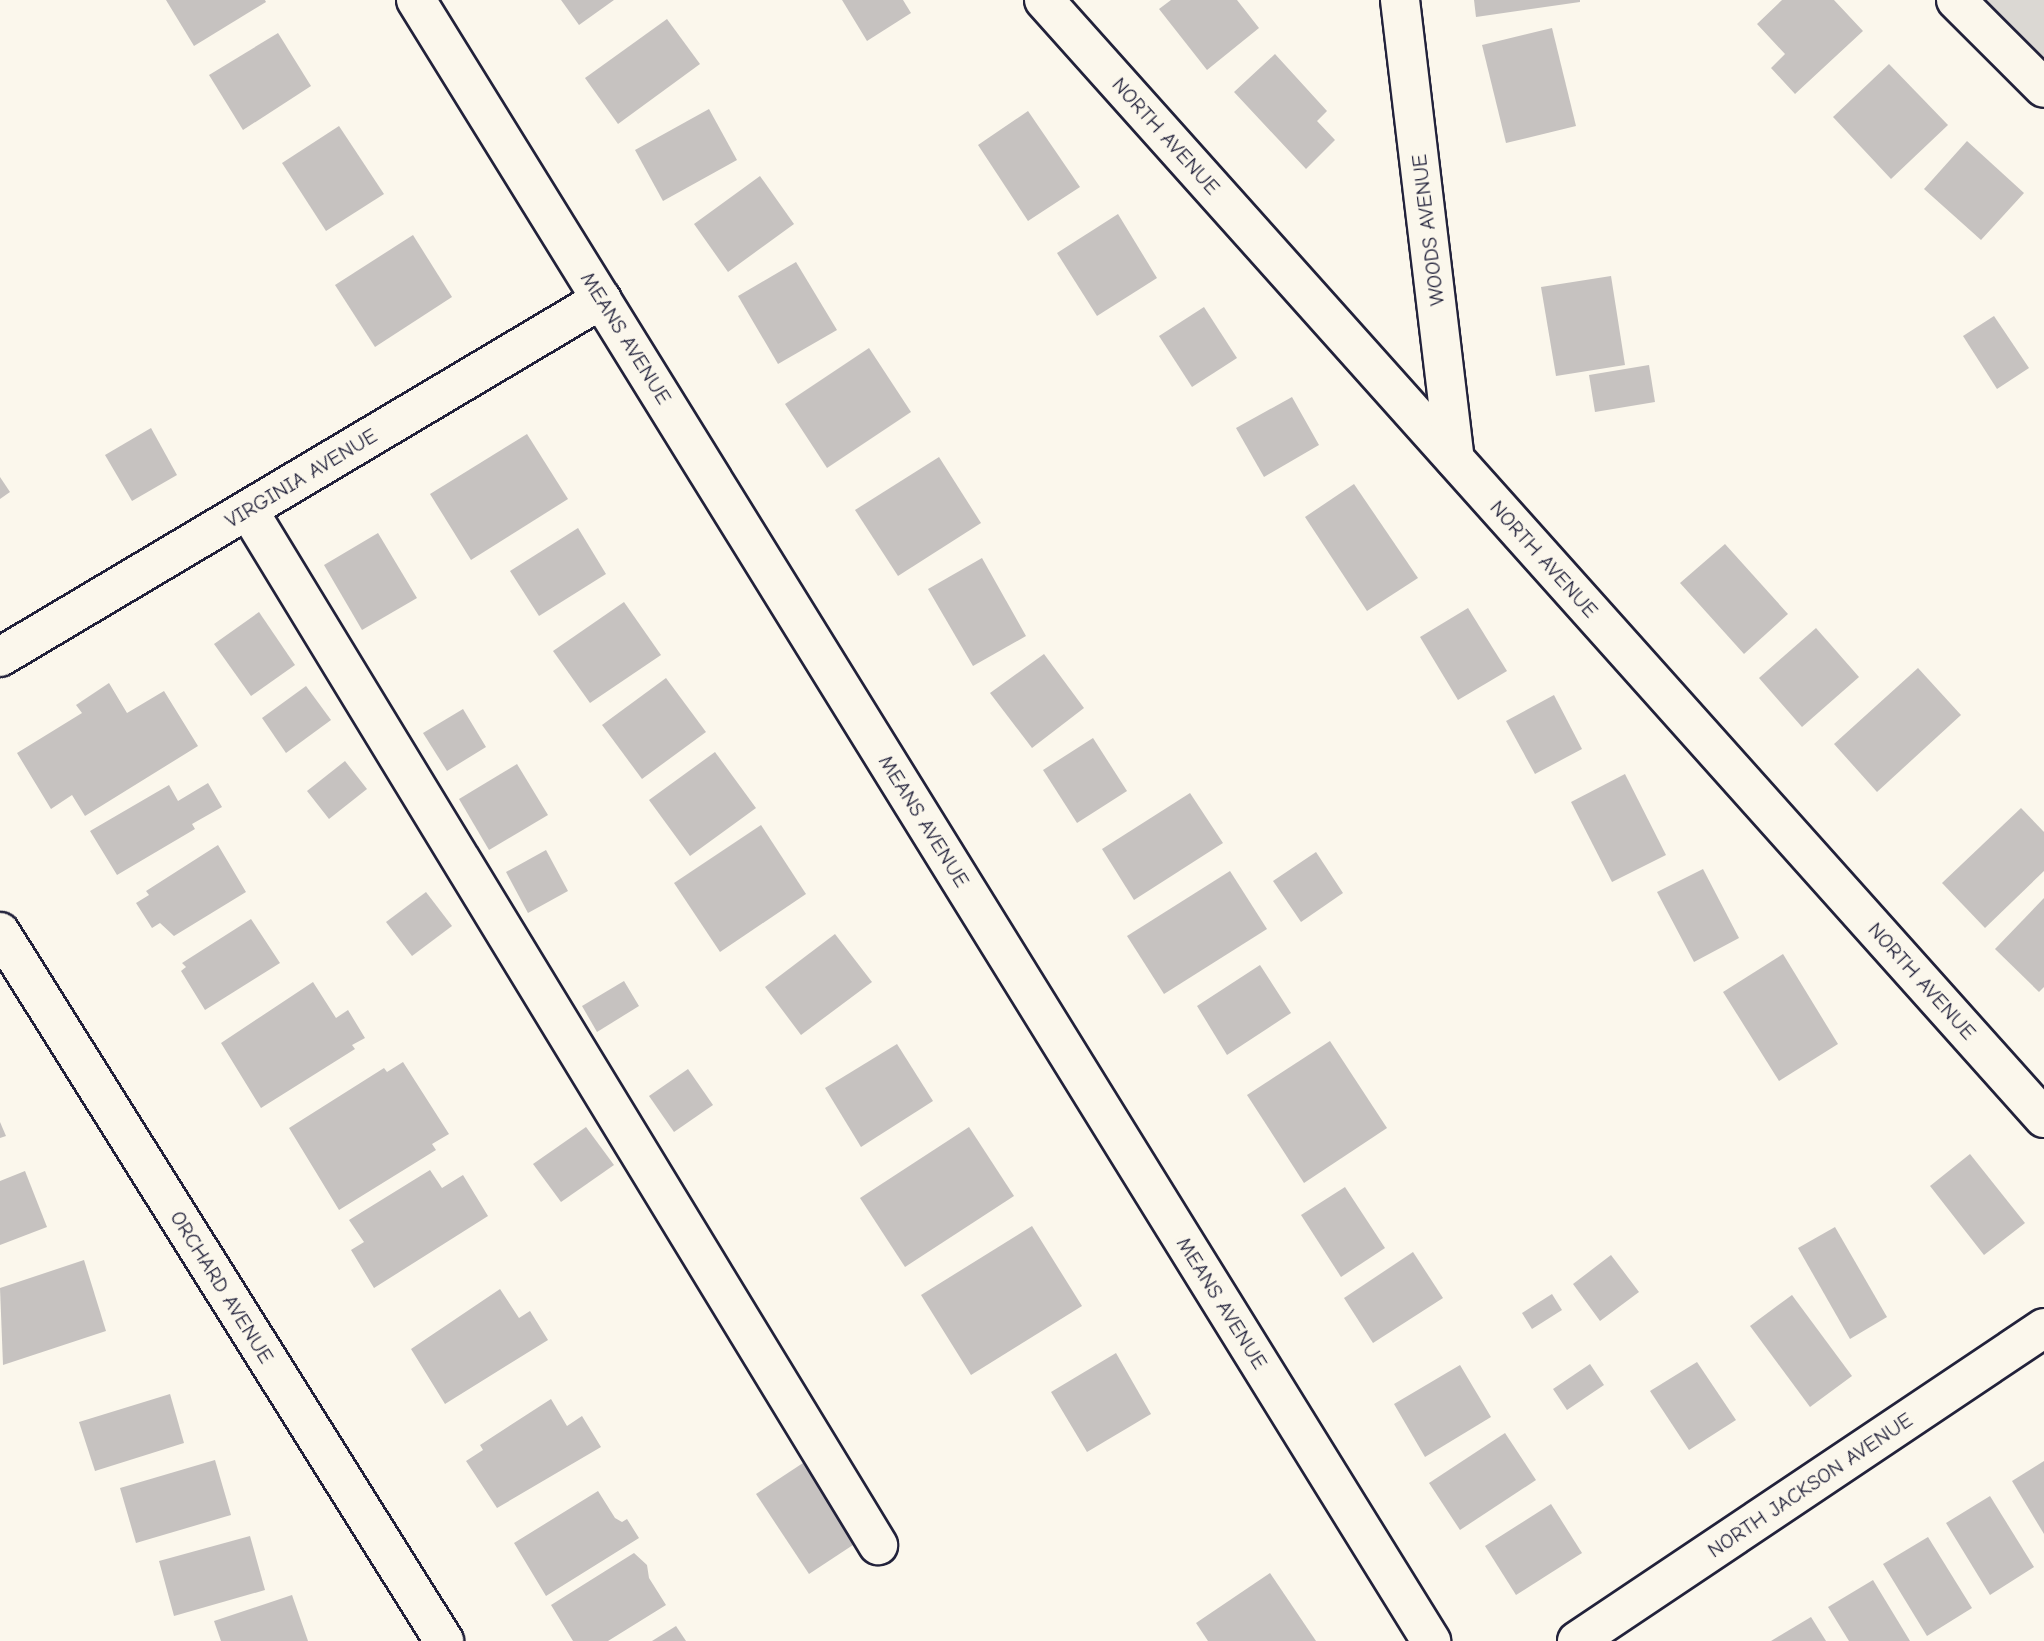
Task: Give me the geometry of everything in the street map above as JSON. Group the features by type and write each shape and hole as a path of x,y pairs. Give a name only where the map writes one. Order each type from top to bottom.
{"street":[{"name":"MEANS AVENUE","path":"416,0 1431,1641"},
{"name":"NORTH AVENUE","path":"1044,0 2044,1118"},
{"name":"WOODS AVENUE","path":"1400,0 1455,459"},
{"path":"1956,0 2044,88"},
{"name":"VIRGINIA AVENUE","path":"0,657 602,299"},
{"path":"248,510 878,1545"},
{"name":"ORCHARD AVENUE","path":"0,932 444,1641"},
{"name":"NORTH JACKSON AVENUE","path":"1577,1641 2044,1328"}],"shaded area":[{"path":"1956,0 2044,0 2044,88"}],"building":[{"path":"166,0 265,0 266,2 194,46"},
{"path":"561,0 614,0 579,25"},
{"path":"842,0 903,0 911,13 867,41"},
{"path":"1171,0 1237,0 1259,28 1207,70 1159,9"},
{"path":"1474,0 1580,0 1580,2 1476,17"},
{"path":"1782,0 1834,0 1863,31 1795,94 1771,68 1785,54 1757,24"},
{"path":"667,19 700,64 618,124 585,78"},
{"path":"1552,28 1576,126 1506,143 1482,45"},
{"path":"278,33 311,86 243,130 209,75"},
{"path":"1275,54 1327,111 1317,121 1335,140 1306,169 1234,92"},
{"path":"1889,64 1948,125 1891,179 1833,117"},
{"path":"709,109 737,160 663,201 635,150"},
{"path":"1028,111 1080,187 1028,221 978,145"},
{"path":"339,126 384,194 326,231 282,163"},
{"path":"1967,141 2024,193 1981,240 1924,189"},
{"path":"760,176 794,224 728,272 694,224"},
{"path":"1118,214 1157,278 1097,316 1057,253"},
{"path":"413,235 452,297 375,347 335,285"},
{"path":"796,262 837,330 778,364 738,296"},
{"path":"1611,276 1625,365 1556,376 1541,287"},
{"path":"1204,307 1237,358 1192,387 1159,336"},
{"path":"1994,316 2029,368 1997,389 1963,336"},
{"path":"869,348 911,412 827,468 785,404"},
{"path":"1649,365 1655,402 1595,412 1589,375"},
{"path":"1292,397 1319,445 1264,477 1236,428"},
{"path":"151,428 177,475 132,501 105,455"},
{"path":"527,434 568,499 471,560 430,494"},
{"path":"939,457 981,523 898,576 855,510"},
{"path":"0,477 10,492 0,499"},
{"path":"1354,484 1418,578 1367,611 1305,517"},
{"path":"578,528 606,574 539,616 510,571"},
{"path":"378,533 417,598 362,630 324,565"},
{"path":"1725,544 1788,614 1744,654 1680,583"},
{"path":"982,558 1026,636 973,666 928,589"},
{"path":"624,602 661,655 590,703 553,651"},
{"path":"1468,608 1507,671 1458,700 1420,637"},
{"path":"259,612 295,665 251,696 214,644"},
{"path":"1816,628 1859,677 1802,727 1759,678"},
{"path":"1044,654 1084,708 1032,748 990,693"},
{"path":"1918,668 1961,715 1877,792 1834,744"},
{"path":"666,678 706,732 642,779 602,725"},
{"path":"109,683 127,713 164,691 198,746 85,816 72,795 51,809 17,753 82,713 76,705"},
{"path":"306,686 331,720 286,753 262,718"},
{"path":"1554,695 1582,749 1535,774 1506,721"},
{"path":"463,709 486,747 447,771 423,733"},
{"path":"1093,738 1127,791 1077,823 1043,770"},
{"path":"715,752 756,808 690,856 649,800"},
{"path":"345,761 367,789 329,819 307,791"},
{"path":"517,764 548,815 489,850 459,799"},
{"path":"1625,774 1666,855 1612,882 1571,802"},
{"path":"208,783 222,807 192,824 195,829 117,875 90,831 169,785 178,801"},
{"path":"1190,793 1223,843 1134,900 1102,849"},
{"path":"2021,808 2044,832 2044,871 1985,928 1942,883"},
{"path":"761,825 806,894 720,952 674,883"},
{"path":"218,845 246,892 174,936 160,923 152,928 136,903 149,895 146,891"},
{"path":"546,850 568,891 528,913 506,872"},
{"path":"1316,852 1343,893 1301,922 1273,881"},
{"path":"1703,869 1739,938 1694,962 1657,892"},
{"path":"1230,871 1267,929 1164,994 1127,936"},
{"path":"426,892 452,926 412,956 386,922"},
{"path":"2044,898 2044,987 2039,992 1995,949"},
{"path":"251,919 280,963 205,1010 181,971 186,967 182,963"},
{"path":"835,934 872,982 801,1035 765,987"},
{"path":"1783,954 1838,1044 1779,1081 1723,992"},
{"path":"1260,965 1291,1013 1227,1055 1197,1006"},
{"path":"624,981 639,1006 597,1032 582,1006"},
{"path":"313,982 336,1018 348,1010 365,1038 352,1045 355,1049 261,1108 221,1043"},
{"path":"1330,1041 1387,1128 1304,1183 1247,1095"},
{"path":"897,1044 933,1101 861,1147 825,1088"},
{"path":"403,1062 449,1134 432,1144 436,1150 339,1210 289,1128 384,1068 387,1072"},
{"path":"688,1069 713,1105 674,1132 649,1096"},
{"path":"0,1122 6,1136 0,1138"},
{"path":"586,1127 614,1165 561,1202 533,1164"},
{"path":"969,1127 1014,1196 905,1267 860,1198"},
{"path":"1970,1154 2025,1223 1984,1255 1930,1186"},
{"path":"430,1170 442,1188 463,1175 488,1216 374,1288 351,1250 364,1242 349,1220"},
{"path":"25,1171 47,1227 0,1245 0,1181"},
{"path":"1345,1187 1385,1248 1341,1277 1301,1215"},
{"path":"1032,1226 1082,1306 971,1375 921,1295"},
{"path":"1835,1227 1887,1317 1850,1339 1798,1248"},
{"path":"1413,1252 1443,1298 1373,1343 1344,1298"},
{"path":"1611,1255 1639,1292 1600,1321 1573,1284"},
{"path":"84,1260 106,1331 3,1365 0,1288"},
{"path":"500,1289 519,1318 530,1311 548,1340 445,1404 411,1349"},
{"path":"1552,1294 1562,1310 1532,1329 1522,1313"},
{"path":"1792,1295 1852,1376 1810,1407 1750,1326"},
{"path":"1116,1353 1151,1414 1087,1452 1051,1392"},
{"path":"1697,1362 1736,1420 1689,1450 1650,1391"},
{"path":"1590,1364 1604,1385 1567,1410 1553,1389"},
{"path":"1460,1365 1491,1417 1425,1457 1394,1404"},
{"path":"170,1394 184,1443 95,1471 79,1422"},
{"path":"551,1399 567,1426 582,1416 601,1447 497,1508 466,1461 483,1450 480,1445"},
{"path":"1505,1433 1536,1480 1460,1530 1429,1483"},
{"path":"215,1460 231,1515 136,1543 120,1488"},
{"path":"2044,1461 2044,1534 2012,1481"},
{"path":"803,1463 856,1543 809,1574 756,1494"},
{"path":"598,1491 615,1518 622,1522 627,1519 639,1538 546,1596 514,1543"},
{"path":"1990,1496 2034,1567 1990,1595 1946,1523"},
{"path":"1551,1504 1582,1553 1516,1595 1485,1546"},
{"path":"250,1536 265,1590 174,1616 159,1561"},
{"path":"1928,1537 1972,1608 1927,1636 1883,1564"},
{"path":"634,1553 647,1565 649,1578 666,1605 608,1641 573,1641 551,1605"},
{"path":"1270,1573 1316,1641 1208,1641 1196,1623"},
{"path":"1873,1580 1910,1641 1849,1641 1828,1607"},
{"path":"292,1595 308,1641 221,1641 214,1621"},
{"path":"1811,1617 1826,1641 1771,1641"},
{"path":"676,1626 686,1641 652,1641"}]}
